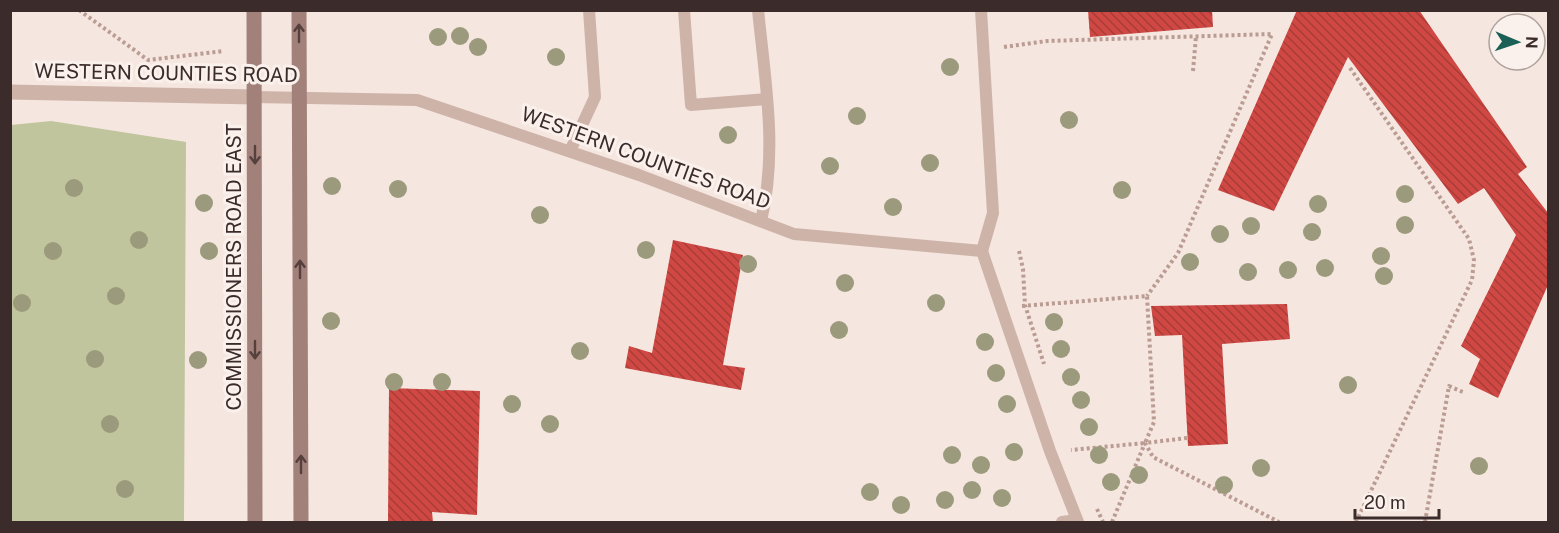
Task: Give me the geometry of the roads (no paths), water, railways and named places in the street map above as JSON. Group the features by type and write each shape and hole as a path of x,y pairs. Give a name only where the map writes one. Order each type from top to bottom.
{"main road":[{"name":"COMMISSIONERS ROAD EAST","path":"254,10 255,522"},
{"path":"299,10 301,522"}],"street":[{"name":"WESTERN COUNTIES ROAD","path":"10,92 254,97"}],"lane":[{"path":"570,151 595,97 589,10"},
{"path":"684,10 691,105 766,99"},
{"path":"758,10 770,142 768,192 761,221"},
{"path":"981,10 993,213 982,251 1050,451 1077,521 1062,522"},
{"name":"WESTERN COUNTIES ROAD","path":"254,97 417,100 639,175 794,234 982,251"}]}
